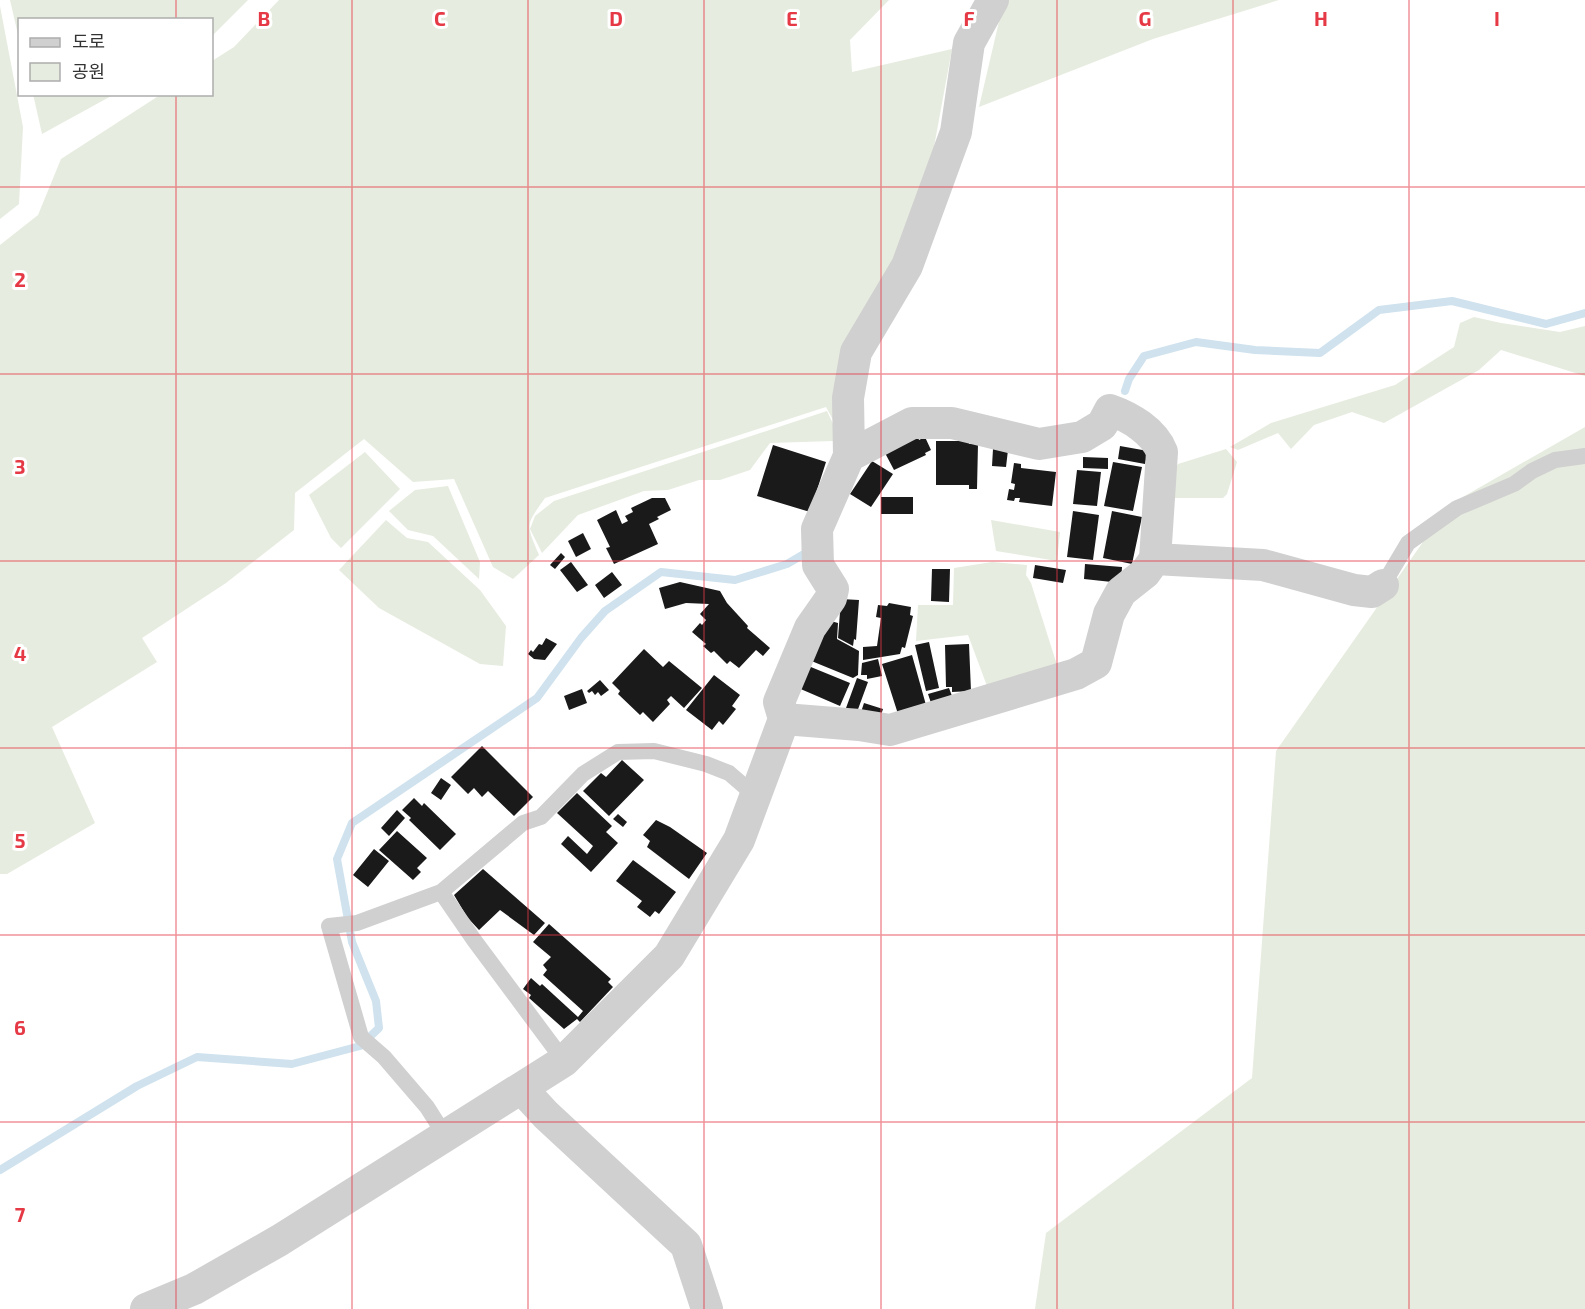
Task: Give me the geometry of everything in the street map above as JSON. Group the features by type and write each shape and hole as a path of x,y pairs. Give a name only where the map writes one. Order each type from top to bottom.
{"street":[{"path":"146,1309 194,1289 280,1240 564,1061 669,956 739,840 784,719 779,702 810,628 831,598 833,589 818,565 817,529 849,456 848,398 856,352 907,266 956,132 969,43 993,0"},
{"path":"784,719 890,730 1077,674 1096,663 1109,614 1121,592 1145,573 1155,559 1162,452 1158,442 1129,417 1110,410 1102,425 1082,437 1039,444 952,423 912,423 849,456"},
{"path":"1155,559 1263,565 1354,590 1372,592 1383,585"},
{"path":"522,1089 546,1115 686,1245 707,1309"}],"lane":[{"path":"1383,585 1408,543 1457,508 1514,484 1555,460 1585,456"},
{"path":"446,1137 427,1107 384,1057 361,1037 329,926 357,923 441,892 523,823 541,817 583,774 618,752 654,751 706,764 729,773 756,794"},
{"path":"441,892 564,1061"}],"green space":[{"path":"10,0 248,0 213,35 213,18 18,18 18,35"},
{"path":"279,0 889,0 850,40 852,72 952,49 924,201 837,396 844,440 826,407 545,498 534,514 530,525 539,555 513,579 493,567 454,479 413,482 364,439 295,493 294,530 226,583 142,638 157,662 52,727 95,823 7,874 0,874 0,245 38,215 61,159 158,96 213,96 213,60 234,47"},
{"path":"1004,0 1279,0 1153,39 979,107"},
{"path":"0,6 23,127 19,204 0,219"},
{"path":"33,96 111,96 42,134"},
{"path":"1474,317 1560,332 1585,326 1585,376 1501,350 1479,370 1384,423 1352,412 1314,425 1291,449 1278,433 1238,450 1230,447 1271,423 1395,385 1454,347 1460,323"},
{"path":"827,411 843,445 834,441 770,443 750,470 720,480 699,480 668,490 644,491 578,515 542,553 530,529 535,516 554,501"},
{"path":"1585,427 1585,1309 1035,1309 1046,1233 1252,1078 1276,751 1449,505"},
{"path":"1226,449 1237,462 1227,494 1223,498 1166,498 1169,480 1178,464"},
{"path":"365,452 400,489 341,548 331,538 309,495"},
{"path":"448,486 480,562 479,579 433,536 408,530 389,511 415,490"},
{"path":"386,520 407,538 428,542 480,590 506,626 503,666 480,664 379,608 339,570"},
{"path":"991,520 1060,532 1057,561 996,551"},
{"path":"992,562 1027,565 1026,575 1031,583 1057,665 987,686 968,635 916,641 918,605 953,605 954,568"}],"building":[{"path":"918,437 919,440 925,437 931,450 925,453 926,455 894,470 885,453"},
{"path":"936,441 970,441 969,444 978,444 977,489 969,489 969,485 936,485"},
{"path":"773,445 826,462 810,512 757,496"},
{"path":"1120,446 1148,451 1145,464 1118,459"},
{"path":"993,449 1008,450 1006,467 992,466"},
{"path":"1083,457 1108,458 1108,469 1083,468"},
{"path":"872,461 893,474 871,507 850,494"},
{"path":"1113,462 1142,467 1133,511 1104,506"},
{"path":"1014,463 1021,464 1021,468 1056,472 1052,506 1019,502 1020,498 1015,498 1014,501 1007,500 1009,489 1014,490 1015,484 1011,483"},
{"path":"1077,470 1101,472 1097,506 1073,504"},
{"path":"881,497 913,497 913,514 881,514"},
{"path":"652,498 665,498 671,510 649,524 658,544 614,564 606,548 610,547 597,520 616,510 622,524 628,521 625,516 633,512 631,508"},
{"path":"1073,511 1099,515 1093,560 1067,557"},
{"path":"1112,511 1142,517 1132,564 1103,558"},
{"path":"583,533 591,549 576,557 568,541"},
{"path":"561,553 565,557 555,569 550,565"},
{"path":"571,562 588,585 577,592 560,570"},
{"path":"1085,564 1122,567 1121,583 1084,579"},
{"path":"1035,565 1066,570 1063,583 1033,578"},
{"path":"932,569 950,569 949,602 931,601"},
{"path":"612,572 622,585 604,598 595,585"},
{"path":"680,582 720,591 727,603 748,626 747,628 770,648 763,656 756,650 739,668 730,661 727,664 714,651 711,653 703,646 706,644 692,632 706,620 700,614 709,604 686,603 665,609 659,588"},
{"path":"841,599 859,600 856,640 854,639 853,646 838,638"},
{"path":"889,603 911,607 910,615 913,616 905,648 902,647 900,654 863,660 863,647 877,646 881,618 876,617 878,605 887,606"},
{"path":"827,620 838,623 837,639 859,651 858,675 853,678 809,660"},
{"path":"546,638 557,644 545,660 534,659 528,654 531,650 533,652 539,644 542,645"},
{"path":"929,642 939,688 926,691 915,645"},
{"path":"969,644 971,691 952,692 952,687 946,687 945,645"},
{"path":"644,649 663,667 669,661 702,688 684,708 671,696 667,700 670,704 653,722 643,712 640,715 618,694 620,691 612,683"},
{"path":"912,655 926,705 898,714 882,664"},
{"path":"878,659 882,676 867,679 867,675 861,675 862,663"},
{"path":"806,665 850,683 840,706 796,687"},
{"path":"714,675 740,695 732,706 736,709 723,725 719,721 712,730 686,710"},
{"path":"857,678 868,682 857,712 846,708"},
{"path":"600,680 609,690 601,696 598,692 595,695 592,691 589,693 587,691"},
{"path":"949,688 952,696 931,703 928,694"},
{"path":"582,689 587,703 569,710 564,696"},
{"path":"864,703 883,709 880,718 861,712"},
{"path":"482,746 533,797 514,816 488,791 482,797 474,788 468,794 451,777"},
{"path":"622,760 644,780 609,816 583,791 601,773 606,777"},
{"path":"441,778 451,785 441,800 431,793"},
{"path":"577,793 612,826 606,832 618,843 591,872 561,844 568,836 587,854 593,846 557,813"},
{"path":"414,798 422,806 424,803 456,834 440,850 409,820 411,818 402,810"},
{"path":"397,810 405,818 389,836 381,828"},
{"path":"618,814 627,822 623,827 613,819"},
{"path":"656,820 707,853 689,879 647,847 650,841 643,835"},
{"path":"397,831 427,858 417,868 421,872 413,880 379,850"},
{"path":"374,849 389,861 368,887 353,875"},
{"path":"633,860 676,892 659,914 655,911 650,917 637,907 642,901 616,881"},
{"path":"483,869 545,923 534,935 500,910 479,930 467,917 454,895"},
{"path":"549,924 611,979 608,982 613,987 580,1022 577,1019 564,1029 529,998 531,995 523,989 531,978 540,986 542,984 578,1017 583,1011 543,975 547,970 543,965 551,957 533,942"}],"waterway":[{"path":"1125,391 1129,379 1144,356 1196,342 1255,350 1320,353 1379,310 1452,301 1546,324 1585,313"},
{"path":"0,1170 137,1086 197,1057 292,1064 360,1046 379,1028 376,1001 352,942 337,859 352,823 537,698 581,638 605,611 661,572 735,580 787,564 804,554"}]}
